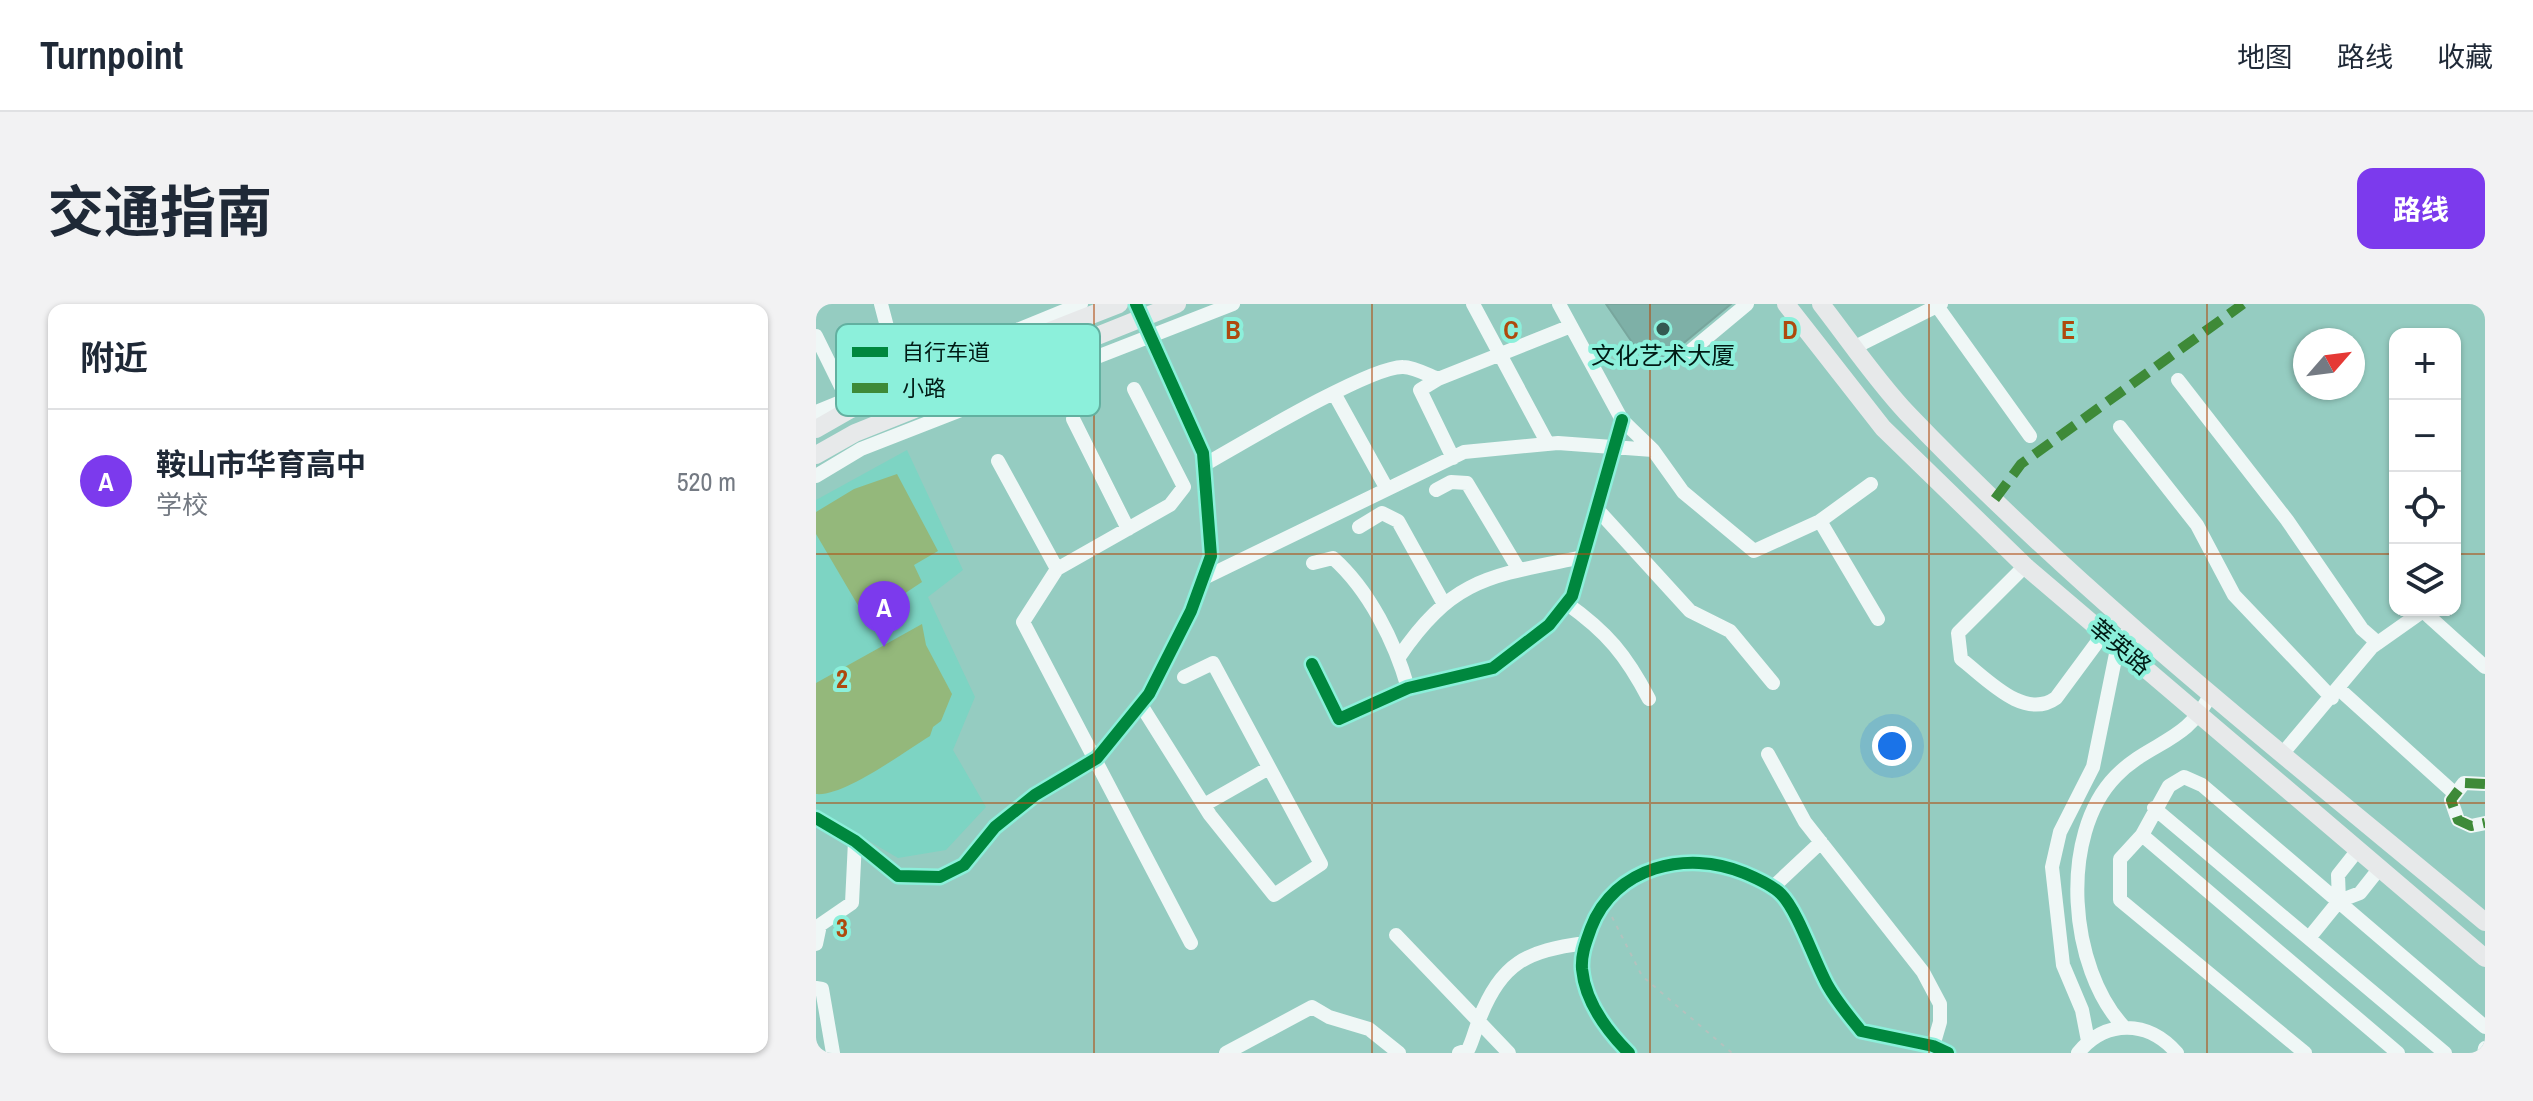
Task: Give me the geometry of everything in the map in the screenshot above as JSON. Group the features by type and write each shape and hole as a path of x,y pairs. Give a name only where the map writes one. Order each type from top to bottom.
{"main road":[{"path":"1063,324 1119,304"},
{"path":"1100,336 1177,304"},
{"name":"莘英路","path":"1786,304 1883,428 2025,566 2485,958"},
{"name":"莘英路","path":"1821,304 1905,411 2132,627 2485,922"},
{"path":"816,429 836,413"},
{"path":"816,455 855,433 898,416"}],"street":[{"path":"881,304 886,324"},
{"path":"1035,324 1081,304"},
{"path":"1100,338 1142,319 1233,304"},
{"path":"1473,304 1548,444"},
{"path":"1559,304 1622,420 1653,450 1683,492 1754,551 1820,521 1871,484"},
{"path":"1687,354 1747,304"},
{"path":"1855,347 1939,305 2030,436"},
{"path":"816,818 855,841 898,876 940,877 964,865 995,827 1035,795 1097,758 1141,705 1191,611 1211,556 1203,453 1142,319"},
{"path":"1453,458 1420,390 1438,379 1571,326"},
{"path":"816,336 836,377"},
{"path":"1204,465 1374,376 1402,367 1438,379"},
{"path":"2178,380 2287,520 2362,629 2378,643"},
{"path":"1134,389 1184,487 1170,505 1057,569 1023,622 1097,758 1191,943"},
{"path":"1335,395 1387,489"},
{"path":"816,412 836,407"},
{"path":"816,476 861,449 932,416"},
{"path":"1073,419 1128,529"},
{"path":"1312,664 1339,719 1408,688 1493,668 1549,625 1572,596 1622,420"},
{"path":"2120,427 2197,525 2234,595 2336,693 2453,792"},
{"path":"1202,579 1464,452 1548,444 1653,450"},
{"path":"998,461 1057,569"},
{"path":"1436,490 1451,482 1467,483 1519,570"},
{"path":"1597,509 1690,611 1730,631 1773,683"},
{"path":"1359,527 1382,513 1398,521 1444,604"},
{"path":"1820,521 1878,619"},
{"path":"1399,657 1425,619 1459,592 1508,571 1583,557"},
{"path":"1313,563 1333,558 1352,575 1399,657 1408,688"},
{"path":"2025,566 1958,633 1961,659 2005,693 2031,706 2046,705 2111,638 2132,627"},
{"path":"1566,603 1601,628 1619,649 1649,699"},
{"path":"2283,753 2378,643 2423,611 2485,667"},
{"path":"2088,1041 2082,1010 2063,965 2052,867 2060,832 2093,767 2111,638"},
{"path":"1141,705 1204,805 1274,895 1321,864 1213,663 1184,677"},
{"path":"2124,1027 2111,1013 2094,973 2079,921 2076,857 2092,810 2115,776 2150,750 2177,736 2200,715 2211,693"},
{"path":"1768,754 1805,822 1923,972 1940,1004 1940,1022 1933,1046"},
{"path":"1204,805 1269,768"},
{"path":"2305,1053 2120,900 2120,859 2142,835 2154,808 2169,786 2184,777 2202,785 2485,1027"},
{"path":"2485,784 2464,783 2453,792 2451,807 2458,820 2471,826 2485,823"},
{"path":"2154,808 2445,1053"},
{"path":"2142,835 2398,1053"},
{"path":"816,944 820,925 852,903 855,841"},
{"path":"1772,888 1821,842"},
{"path":"2339,901 2338,875 2357,851"},
{"path":"1629,1053 1611,1035 1594,1007 1582,973 1585,943 1604,902 1637,874 1655,867 1702,863 1726,865 1782,895 1829,987 1861,1031 1933,1046 1948,1053"},
{"path":"2309,938 2339,901 2360,893 2379,869"},
{"path":"1396,935 1509,1053"},
{"path":"1459,1053 1468,1050 1494,990 1526,956 1585,943"},
{"path":"816,988 822,989 833,1053"},
{"path":"1226,1053 1312,1007 1329,1017 1369,1029 1399,1053"},
{"path":"2078,1053 2099,1033 2124,1027 2144,1029 2162,1038 2177,1053"}],"path":[{"path":"1604,902 1642,976 1732,1053"}],"shaded area":[{"path":"907,450 963,570 928,597 975,697 953,750 986,807 946,850 898,858 816,810 816,500"},
{"path":"897,474 938,551 914,565 922,582 866,619 816,534 816,512 854,489"},
{"path":"922,624 926,645 952,694 941,721 933,727 930,736 874,772 842,788 816,794 816,683"}],"building":[{"name":"文化艺术大厦","path":"1606,304 1731,304 1663,360 1638,351"}],"marked path":[{"path":"1995,499 2021,464 2243,304"},
{"path":"2485,784 2464,783 2451,800 2458,820 2471,826 2485,823"}],"cycle path":[{"path":"816,818 855,841 898,876 940,877 964,865 995,827 1035,795 1097,758 1149,694 1191,611 1211,556 1203,453 1136,304"},
{"path":"1312,664 1339,719 1408,688 1493,668 1549,625 1572,596 1622,420"},
{"path":"1629,1053 1605,1025 1592,1004 1584,981 1584,948 1591,928 1602,907 1634,877 1677,864 1699,863 1744,873 1781,894 1794,912 1828,986 1861,1031 1933,1046 1948,1053"}],"place":[{"name":"文化艺术大厦","path":"1663,329"},
{"name":"鞍山市华育高中","path":"884,647"}]}
